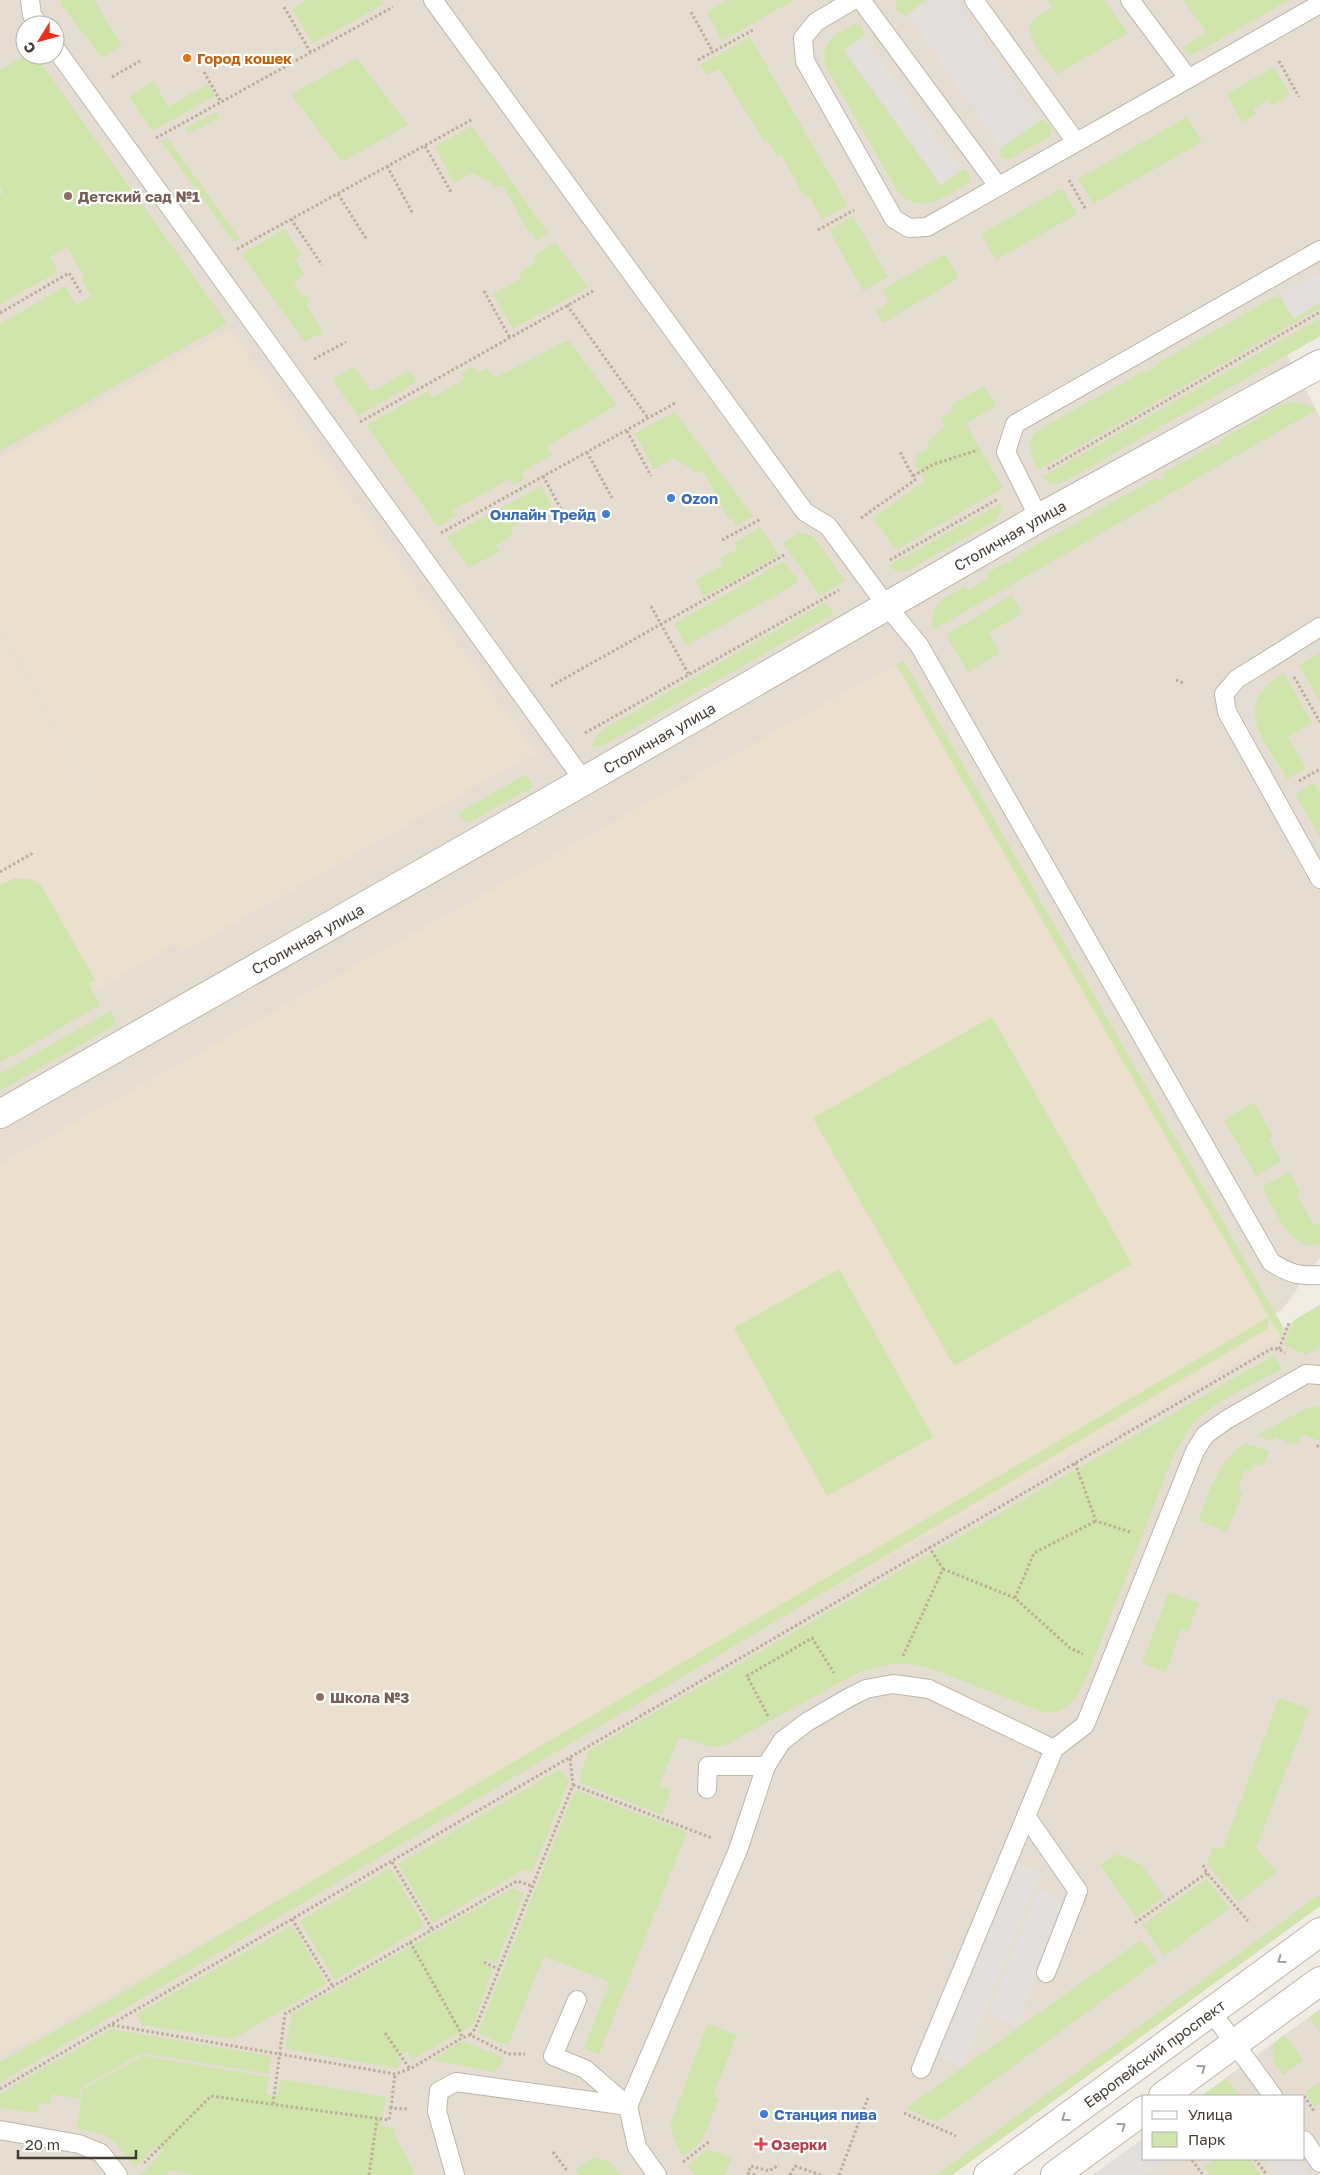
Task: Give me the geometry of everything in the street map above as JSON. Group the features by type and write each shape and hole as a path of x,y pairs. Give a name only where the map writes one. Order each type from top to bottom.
{"street":[{"name":"Столичная улица","path":"0,1114 584,781 1039,518 1318,369"},
{"name":"Европейский проспект","path":"988,2175 1320,1932"},
{"path":"1163,2095 1320,1981"},
{"path":"1054,2175 1142,2111"}],"lane":[{"path":"30,0 32,15"},
{"path":"433,0 805,512 828,526 886,605 919,645 1270,1262 1288,1273 1298,1276 1320,1275"},
{"path":"853,0 816,22 803,38 805,61 894,218 909,228 927,227 1320,4"},
{"path":"861,0 998,186"},
{"path":"974,0 1076,142"},
{"path":"1130,0 1188,78"},
{"path":"65,62 584,781"},
{"path":"1039,518 1006,452 1015,424 1320,250"},
{"path":"1320,627 1237,679 1224,694 1227,712 1320,879"},
{"path":"921,2069 1054,1749 1085,1725 1195,1451 1205,1435 1226,1420 1306,1374 1320,1375"},
{"path":"658,2175 637,2147 628,2106 738,1850 766,1766 782,1741 807,1722 848,1698 866,1689 892,1684 930,1689 1054,1749"},
{"path":"707,1789 708,1766 766,1766"},
{"path":"1026,1816 1078,1891 1046,1973"},
{"path":"577,2000 553,2056 585,2069 628,2106"},
{"path":"1211,2012 1272,2095"},
{"path":"455,2175 438,2111 439,2091 456,2082 628,2106"},
{"path":"0,2130 79,2144 101,2153 118,2175"},
{"path":"1305,2141 1319,2158"}],"path":[{"path":"284,7 311,53"},
{"path":"154,139 393,7"},
{"path":"692,12 714,52"},
{"path":"698,60 753,30"},
{"path":"1279,60 1299,97"},
{"path":"110,78 140,61"},
{"path":"204,72 221,102"},
{"path":"235,251 473,119"},
{"path":"425,146 451,192"},
{"path":"387,166 413,214"},
{"path":"1069,180 1086,210"},
{"path":"338,194 367,240"},
{"path":"818,230 854,210"},
{"path":"291,220 322,265"},
{"path":"0,313 69,273 82,295"},
{"path":"359,422 595,290"},
{"path":"484,291 510,338"},
{"path":"567,305 648,418"},
{"path":"1040,473 1320,312"},
{"path":"314,359 346,342"},
{"path":"440,533 677,402"},
{"path":"627,431 651,476"},
{"path":"861,518 915,480 899,450"},
{"path":"913,476 934,464 981,450 1006,452"},
{"path":"587,452 612,498"},
{"path":"543,476 568,522"},
{"path":"884,563 1003,496"},
{"path":"722,540 761,519"},
{"path":"551,686 786,554"},
{"path":"585,734 846,586"},
{"path":"651,606 690,674"},
{"path":"1290,671 1320,722"},
{"path":"1176,680 1183,682"},
{"path":"1298,782 1320,769"},
{"path":"0,872 33,854"},
{"path":"1279,1349 1288,1323"},
{"path":"0,2089 1271,1349 1279,1349 1286,1355"},
{"path":"1317,1447 1320,1443"},
{"path":"1075,1463 1096,1520"},
{"path":"1015,1598 1034,1553 1096,1520 1142,1536 1158,1545"},
{"path":"929,1547 943,1569 1015,1598 1070,1648 1109,1665"},
{"path":"892,1684 910,1636 943,1569"},
{"path":"782,1741 747,1676 812,1638 848,1698"},
{"path":"111,2025 395,2074 410,2069 470,2035 475,2030 500,1970 573,1785 570,1757"},
{"path":"573,1785 723,1842 738,1850"},
{"path":"392,1862 432,1929"},
{"path":"1203,1865 1207,1873 1248,1922"},
{"path":"1135,1923 1207,1873"},
{"path":"272,2104 286,2014 517,1881 532,1886"},
{"path":"292,1918 333,1987"},
{"path":"410,1942 460,2031 462,2038"},
{"path":"484,1962 500,1970"},
{"path":"385,2033 410,2069"},
{"path":"470,2035 508,2054 553,2056"},
{"path":"138,2168 211,2096 389,2120 395,2074"},
{"path":"1300,2090 1303,2095"},
{"path":"840,2175 868,2098"},
{"path":"1305,2098 1315,2113"},
{"path":"391,2108 438,2111"},
{"path":"904,2113 956,2136"},
{"path":"369,2175 377,2119"},
{"path":"681,2164 710,2141"},
{"path":"553,2152 568,2172"},
{"path":"1192,2160 1203,2175"},
{"path":"1256,2160 1267,2175"},
{"path":"755,2175 748,2173 751,2166 769,2171 779,2165"},
{"path":"790,2175 795,2166 821,2175"}],"shaded area":[{"path":"0,0 1320,0 1320,336 1287,355 1320,417 1320,1257 1282,1310 1269,1317 1277,1332 1320,1305 1320,1906 952,2175 0,2175"},
{"path":"928,0 955,0 1039,121 1001,148 908,14"},
{"path":"863,37 960,170 941,186 844,50"},
{"path":"1320,274 1320,303 1294,319 1280,297"},
{"path":"230,329 483,679 534,753 183,952 177,943 0,1045 0,632 102,808 0,628 0,457"},
{"name":"Школа №3","path":"896,664 1281,1337 0,2057 0,1164"},
{"path":"1012,1862 1040,1874 962,2068 935,2054"},
{"path":"1040,1889 1067,1901 1017,2028 989,2014"},
{"path":"1320,2009 1320,2175 1093,2175 1142,2139 1142,2160 1305,2160 1305,2095 1202,2095"},
{"path":"1142,2139 1142,2160 1166,2160 1144,2175 1093,2175"},
{"path":"1265,2160 1299,2160 1310,2175 1275,2175"}],"green space":[{"path":"61,0 94,0 122,46 102,58 61,4"},
{"path":"307,0 381,0 384,4 313,43 292,9"},
{"path":"728,0 794,0 722,41 707,12"},
{"path":"898,0 928,0 905,16 896,10"},
{"path":"1047,0 1104,0 1128,33 1057,74 1033,41 1030,28 1034,20 1052,8"},
{"path":"1183,0 1289,0 1192,55 1182,48 1206,32"},
{"path":"854,24 862,25 865,35 844,51 941,185 964,169 970,175 970,182 953,193 925,203 915,203 898,192 826,67 825,51 830,40"},
{"path":"750,37 848,206 822,219 809,196 805,198 781,154 777,156 768,141 765,142 719,69 707,75 700,65"},
{"path":"357,58 408,125 342,162 291,94"},
{"name":"Детский сад №1","path":"15,61 15,65 42,65 227,323 0,451 0,324 65,286 76,305 91,296 82,280 85,278 67,247 50,257 58,272 0,304 0,195 3,193 0,187 0,70"},
{"path":"1274,67 1290,95 1272,106 1268,100 1253,109 1256,114 1242,123 1227,94"},
{"path":"154,81 168,107 208,84 215,96 152,131 129,97"},
{"path":"215,112 220,118 189,134 185,128"},
{"path":"1187,117 1202,142 1093,204 1078,179"},
{"path":"1043,120 1049,124 1052,130 1049,137 1010,159 1002,158 1000,154 1001,148"},
{"path":"472,126 548,233 536,241 532,232 529,233 502,184 496,188 492,183 473,173 454,183 435,147"},
{"path":"167,138 240,239 234,242 161,141"},
{"path":"1062,188 1077,214 996,260 981,234"},
{"path":"853,216 888,277 863,291 829,230"},
{"path":"284,229 301,255 295,260 304,274 294,283 302,297 307,295 310,300 306,304 323,332 305,342 241,254"},
{"path":"556,243 588,287 513,329 493,294 522,278 519,273 536,262 533,256"},
{"path":"945,254 959,278 883,323 876,311 889,302 882,290"},
{"path":"1276,296 1283,300 1294,318 1320,303 1320,308 1038,470 1030,444 1031,439 1038,430 1144,371 1145,373 1156,367 1154,365"},
{"path":"1320,318 1320,336 1287,355 1060,484 1051,484 1042,477"},
{"path":"568,340 617,405 546,447 552,455 521,473 525,479 514,485 510,479 453,510 457,516 438,527 366,425 428,391 432,398 465,379 461,373 473,366 478,373 487,368 495,378"},
{"path":"354,367 371,392 410,370 417,382 358,416 333,380"},
{"path":"984,386 996,406 966,424 1003,488 896,550 873,518 925,481 914,463 918,460 915,456 929,448 927,444 945,425 940,418 954,410 951,405"},
{"path":"1294,402 1307,405 1316,410 933,630 932,621 936,607 951,594 966,586 968,591 988,578 986,574 1008,561 1009,563 1013,561 1013,558 1156,478 1159,482 1165,478 1162,474 1215,444 1216,446 1222,443 1220,440 1281,405"},
{"path":"675,412 753,516 737,526 732,518 729,519 703,471 696,474 694,470 673,458 654,470 635,433"},
{"path":"541,486 555,511 545,518 540,512 510,528 514,535 496,545 500,551 469,568 446,537"},
{"path":"1003,502 1000,513 995,521 907,571 899,572 888,566"},
{"path":"760,527 779,555 704,597 695,580 723,565 720,558 738,549 734,543"},
{"path":"798,533 813,536 845,581 820,596 783,543"},
{"path":"784,561 799,582 686,646 674,624"},
{"path":"1012,595 1022,613 989,633 1000,653 968,672 946,635"},
{"path":"826,602 834,614 608,743 598,747 592,745 602,730"},
{"path":"1320,653 1320,702 1299,665"},
{"path":"904,661 1283,1327 1281,1337 896,664"},
{"path":"1284,673 1312,723 1288,737 1306,768 1287,779 1262,736 1255,710 1258,697 1268,685"},
{"path":"526,774 533,787 468,823 457,814"},
{"path":"1314,783 1320,793 1320,837 1295,794"},
{"path":"15,878 34,880 42,887 95,980 88,985 100,1005 0,1063 0,885"},
{"path":"112,1010 115,1025 0,1091 0,1074"},
{"path":"992,1017 1132,1264 954,1366 813,1118"},
{"path":"1254,1102 1273,1136 1269,1139 1282,1161 1256,1176 1224,1120"},
{"path":"1289,1172 1300,1191 1296,1194 1314,1225 1320,1224 1320,1244 1310,1245 1300,1242 1292,1236 1278,1217 1262,1187"},
{"path":"839,1269 933,1437 827,1496 734,1328"},
{"path":"1320,1305 1320,1347 1306,1355 1284,1345 1294,1320"},
{"path":"1269,1317 1267,1329 0,2083 0,2062 113,1998"},
{"path":"1274,1355 1282,1369 1211,1408 1193,1424 1185,1436 1173,1457 1085,1681 1076,1697 1064,1709 1046,1713 929,1668 910,1664 892,1664 861,1671 724,1746 712,1747 679,1737 659,1786 671,1790 662,1815 579,1782 588,1751"},
{"path":"1320,1406 1320,1441 1302,1434 1299,1442 1294,1445 1275,1437 1273,1442 1257,1435 1307,1408"},
{"path":"1246,1443 1269,1451 1263,1467 1254,1463 1251,1471 1245,1470 1238,1489 1243,1492 1227,1532 1199,1520 1211,1487 1222,1467 1236,1450"},
{"path":"1169,1592 1199,1603 1188,1631 1181,1629 1166,1672 1142,1663"},
{"path":"1279,1698 1310,1709 1256,1848 1277,1872 1238,1902 1207,1864 1213,1847 1223,1848"},
{"path":"560,1769 569,1781 533,1870 523,1870 433,1923 398,1864"},
{"path":"575,1790 687,1832 599,2055 584,2048 610,1982 544,1956 508,2046 478,2033"},
{"path":"1117,1854 1141,1864 1164,1897 1136,1917 1100,1865"},
{"path":"390,1868 425,1926 335,1980 300,1921"},
{"path":"1206,1879 1230,1908 1164,1956 1142,1925"},
{"path":"513,1888 524,1893 496,1964 485,1958 482,1962 493,1969 473,2025 412,2060 407,2051 397,2058 402,2064 395,2068 286,2049 291,2014"},
{"path":"1320,1894 1320,1906 952,2175 936,2175"},
{"path":"292,1925 327,1984 233,2039 142,2025 136,2015"},
{"path":"1141,1940 1157,1961 937,2122 906,2108"},
{"path":"1318,2011 1320,2013 1320,2033 1310,2017"},
{"path":"708,2023 737,2035 713,2096 719,2099 701,2143 682,2157 671,2130 671,2122"},
{"path":"111,2029 271,2056 269,2074 148,2054 139,2055 81,2088 79,2099 53,2094 50,2104 39,2103 38,2113 0,2108 0,2094"},
{"path":"1284,2035 1303,2060 1283,2075 1274,2063 1273,2044"},
{"path":"462,2041 505,2058 495,2072 432,2060"},
{"path":"143,2056 269,2077 266,2094 278,2096 280,2079 386,2097 381,2126 393,2128 414,2175 197,2175 169,2170 168,2175 141,2175 164,2150 155,2147 135,2167 122,2150 105,2136 77,2129 82,2090"},
{"path":"1226,2079 1240,2095 1202,2095"},
{"path":"1320,2082 1320,2103 1315,2107 1305,2092"},
{"path":"709,2149 732,2158 725,2175 695,2175 687,2165"},
{"path":"593,2157 610,2162 621,2175 579,2175 575,2170"},
{"path":"1214,2160 1250,2160 1261,2175 1210,2175 1205,2167"}],"place":[{"name":"Город кошек","path":"187,58"},
{"name":"Детский сад №1","path":"68,196"},
{"name":"Ozon","path":"671,498"},
{"name":"Онлайн Трейд","path":"606,514"},
{"name":"Школа №3","path":"320,1697"},
{"name":"Станция пива","path":"764,2114"},
{"name":"Озерки","path":"761,2144"}]}
